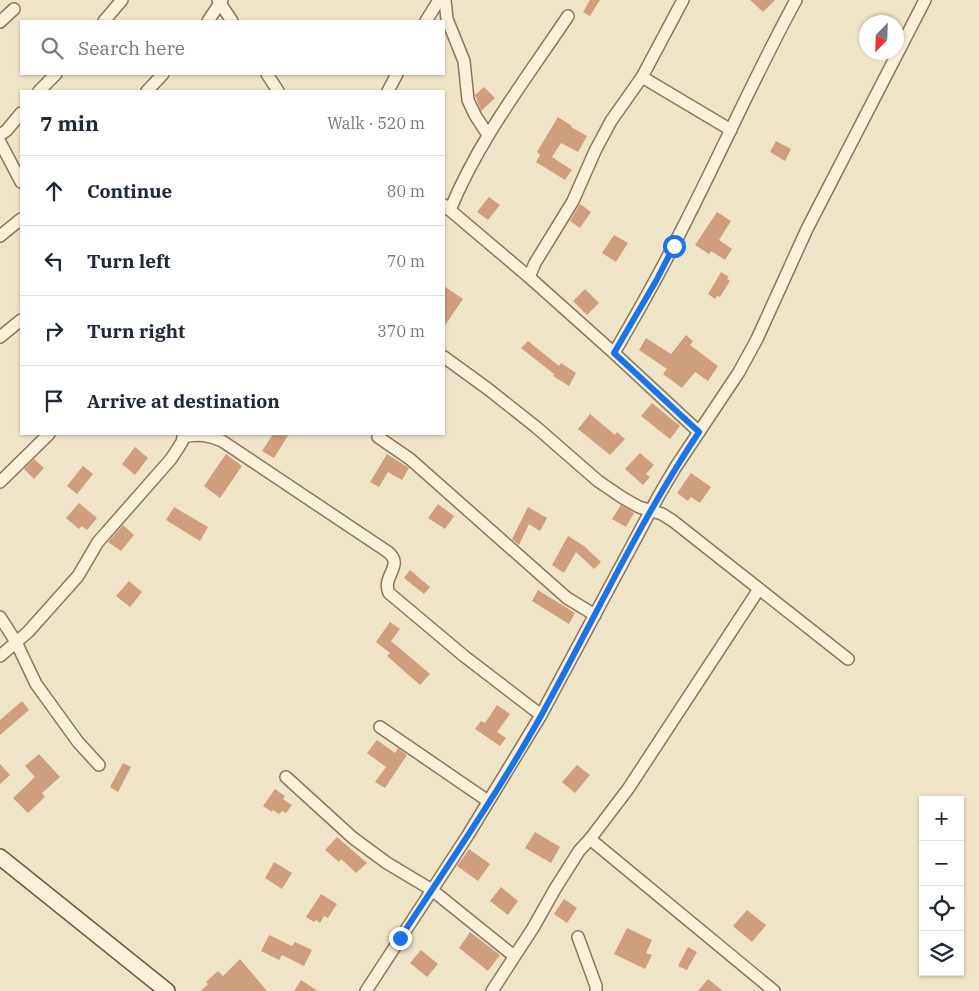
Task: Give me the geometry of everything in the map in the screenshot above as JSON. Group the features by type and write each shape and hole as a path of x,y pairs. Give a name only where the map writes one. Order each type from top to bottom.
{"main road":[{"path":"0,856 167,991"}],"street":[{"path":"105,20 122,0"},
{"path":"427,20 438,0"},
{"path":"445,0 447,19 464,61 468,100 488,135"},
{"path":"529,277 535,263 573,202 595,151 611,121 642,78 683,0"},
{"path":"614,353 656,281 766,55 796,0"},
{"path":"366,991 432,890 541,715 675,468 739,372 757,339 807,229 866,111 925,0"},
{"path":"209,20 220,1 231,20"},
{"path":"0,22 14,9"},
{"path":"568,16 504,108 447,207 529,277 699,432"},
{"path":"40,90 55,75"},
{"path":"148,90 162,75"},
{"path":"268,75 277,90"},
{"path":"389,90 396,75"},
{"path":"642,78 731,130"},
{"path":"0,135 7,130 20,114"},
{"path":"0,142 20,180"},
{"path":"0,236 20,220"},
{"path":"0,337 20,321"},
{"path":"445,359 488,389 536,427 598,481 623,498 662,514 673,521 848,659"},
{"path":"0,482 48,435"},
{"path":"0,656 16,642 78,576 98,542 171,459 182,442 184,435 212,436 228,444 388,552 393,557 395,563 387,583 389,593 464,656 541,715"},
{"path":"378,437 410,459 567,598 595,615"},
{"path":"492,991 580,851 628,789 759,589"},
{"path":"0,618 16,642 36,684 78,742 99,765"},
{"path":"380,727 488,801"},
{"path":"286,777 353,838 387,863 432,890 514,956"},
{"path":"590,839 774,991"},
{"path":"578,937 596,986 596,991"}],"building":[{"path":"590,0 600,0 590,16 583,12"},
{"path":"750,0 775,0 763,12"},
{"path":"484,87 495,98 481,111 475,95"},
{"path":"558,117 587,136 578,152 561,143 552,157 572,170 565,180 536,162 540,155 537,152"},
{"path":"776,141 791,149 785,161 770,152"},
{"path":"489,197 500,205 488,220 477,212"},
{"path":"580,204 591,212 580,228 570,221"},
{"path":"717,212 731,221 719,240 732,249 725,260 711,251 709,254 695,245"},
{"path":"614,235 628,243 616,262 602,253"},
{"path":"721,272 729,277 727,279 730,281 720,297 717,296 715,299 708,294"},
{"path":"445,287 463,299 445,326"},
{"path":"585,289 599,303 587,315 573,301"},
{"path":"686,335 693,341 690,345 718,366 708,381 695,372 682,388 663,374 667,369 639,350 646,338 671,354"},
{"path":"528,341 559,366 561,363 576,373 569,386 553,376 554,374 521,348"},
{"path":"652,403 680,426 670,439 641,416"},
{"path":"590,414 615,435 617,432 625,439 610,455 578,429"},
{"path":"272,435 288,435 274,458 262,451"},
{"path":"135,447 148,458 135,475 122,464"},
{"path":"640,453 654,465 646,474 650,477 643,485 625,469"},
{"path":"226,454 242,466 220,498 204,486"},
{"path":"387,454 409,468 402,480 388,472 379,487 370,482"},
{"path":"34,459 44,468 34,479 24,469"},
{"path":"83,466 93,474 77,494 67,486"},
{"path":"691,473 711,487 700,503 691,497 688,501 677,493"},
{"path":"79,503 97,518 87,530 82,526 79,529 66,518"},
{"path":"438,504 454,516 445,529 428,518"},
{"path":"621,505 634,513 626,527 612,519"},
{"path":"174,507 208,527 200,541 166,520"},
{"path":"528,507 547,518 540,531 529,524 519,545 512,539"},
{"path":"123,525 134,535 121,551 108,542"},
{"path":"568,536 584,546 601,562 594,569 576,552 564,573 552,565"},
{"path":"410,570 430,587 424,594 404,578"},
{"path":"129,581 142,592 130,607 116,596"},
{"path":"538,590 575,613 569,624 532,601"},
{"path":"390,622 400,629 391,641 430,674 420,685 387,656 390,653 376,642"},
{"path":"22,701 29,710 0,735 0,720"},
{"path":"497,705 510,714 497,732 506,738 500,746 475,729 481,721 485,723"},
{"path":"377,740 395,753 398,748 407,755 385,788 375,782 386,767 367,753"},
{"path":"39,754 60,777 42,793 45,797 28,813 13,798 35,777 25,766"},
{"path":"123,763 131,767 118,792 110,787"},
{"path":"0,764 10,775 0,784"},
{"path":"577,765 590,775 575,793 562,782"},
{"path":"275,789 285,796 283,799 292,805 286,813 282,811 279,814 273,810 272,812 263,806"},
{"path":"535,832 560,847 551,863 525,848"},
{"path":"337,837 367,863 356,873 341,859 339,862 325,850"},
{"path":"469,849 490,864 478,881 457,866"},
{"path":"274,862 292,873 282,889 265,878"},
{"path":"501,887 518,901 508,915 490,901"},
{"path":"321,894 337,904 328,918 324,916 320,923 306,917"},
{"path":"564,899 577,908 567,923 554,914"},
{"path":"747,910 766,925 752,942 733,926"},
{"path":"627,928 652,940 646,953 652,955 645,969 614,954"},
{"path":"470,932 500,955 488,971 459,948"},
{"path":"269,935 292,946 295,942 312,950 304,966 282,955 279,960 261,951"},
{"path":"688,947 697,952 687,970 678,966"},
{"path":"421,950 438,964 427,977 410,963"},
{"path":"240,959 267,991 201,991 208,984 206,982 218,971 223,976"},
{"path":"708,979 723,991 698,991"},
{"path":"301,980 318,991 294,991"}],"route":[{"path":"400,938 468,835 541,715 658,496 699,432 614,353 674,246"}]}
